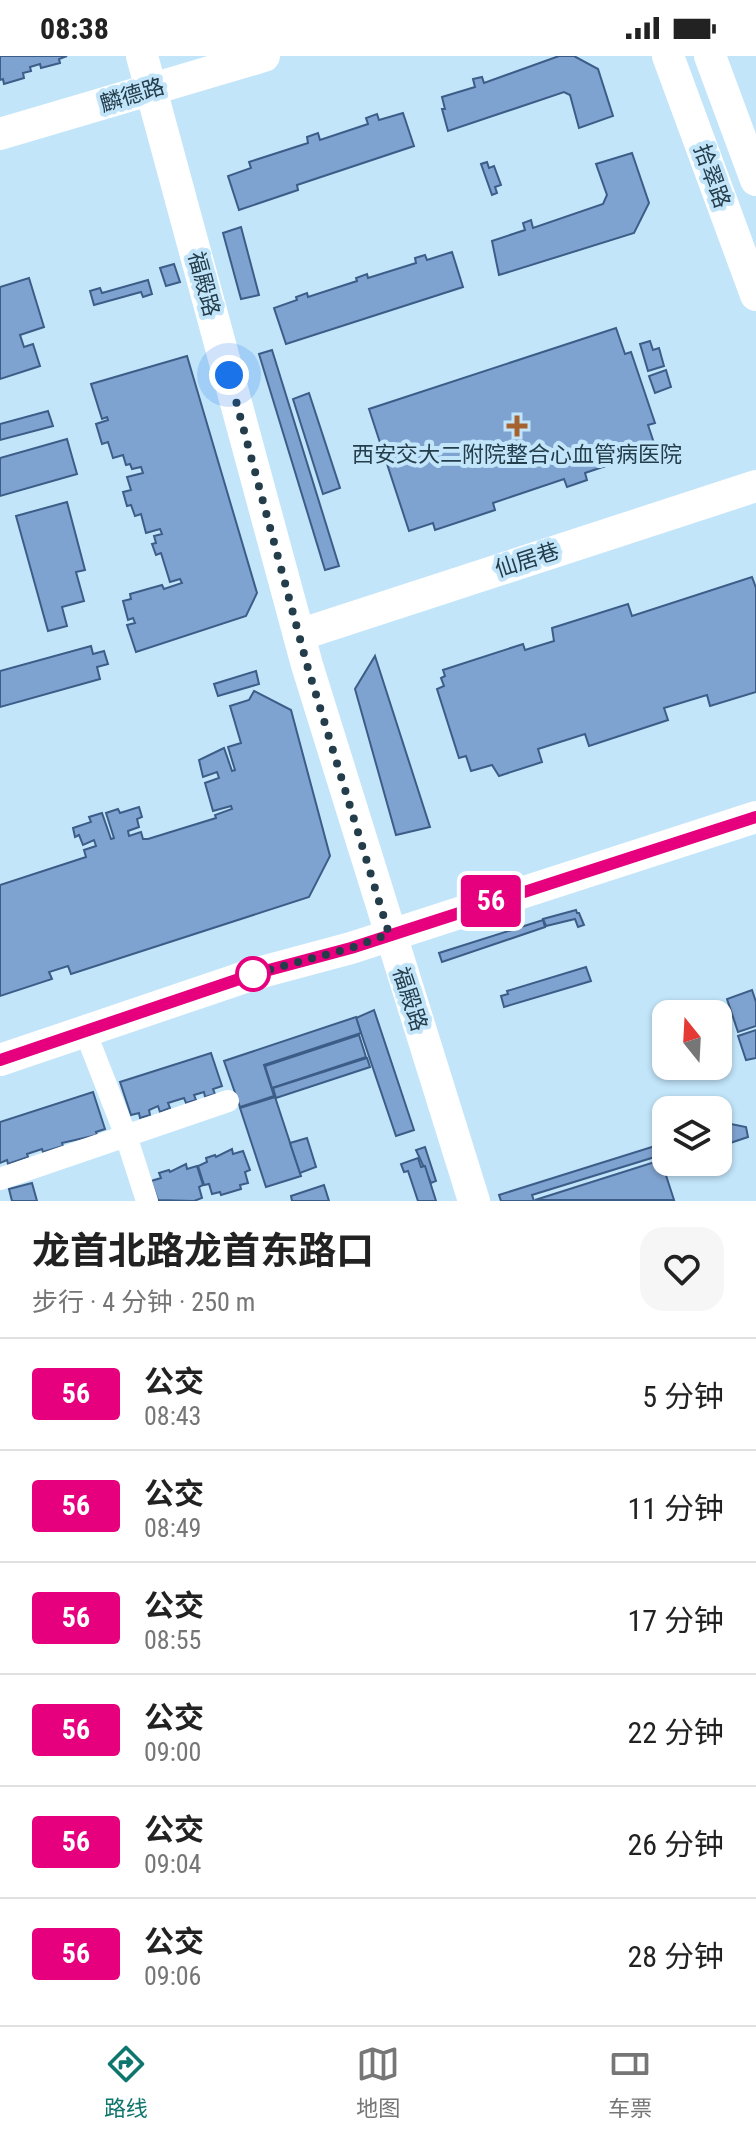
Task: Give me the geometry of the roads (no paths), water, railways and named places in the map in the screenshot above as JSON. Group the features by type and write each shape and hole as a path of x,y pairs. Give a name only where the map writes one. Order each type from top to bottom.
{"street":[{"name":"福殿路","path":"142,56 299,635 474,1201"},
{"name":"麟德路","path":"0,134 264,56"},
{"name":"拾翠路","path":"668,56 756,295"},
{"name":"拾翠路","path":"710,56 756,180"},
{"name":"仙居巷","path":"299,635 756,486"},
{"path":"0,1060 254,974 351,948 756,817"},
{"path":"85,1031 126,1136 147,1201"},
{"path":"0,1179 228,1101"}],"place":[{"name":"西安交大二附院整合心血管病医院","path":"517,426"}]}
